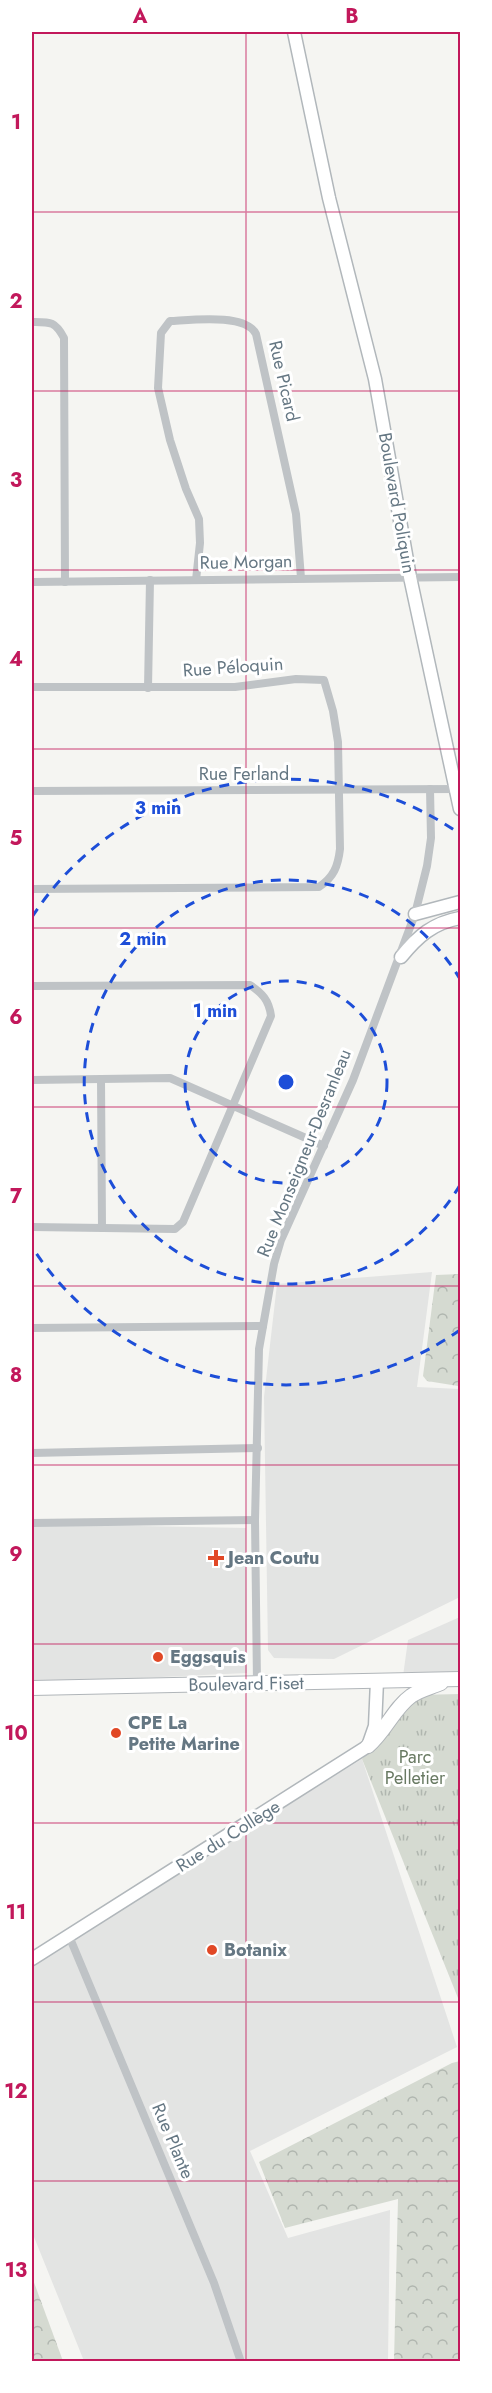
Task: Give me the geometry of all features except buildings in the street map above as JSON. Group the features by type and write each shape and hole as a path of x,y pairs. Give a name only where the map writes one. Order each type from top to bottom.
{"main road":[{"name":"Boulevard Fiset","path":"32,1688 455,1679"},
{"path":"368,1746 379,1737 402,1704 412,1695 455,1679"}],"street":[{"name":"Boulevard Poliquin","path":"294,32 329,198 375,379 410,577 460,809"},
{"name":"Rue Picard","path":"196,580 200,543 199,519 175,459 162,414 158,388 161,333 170,321 237,321 253,328 256,333 296,514 301,578"},
{"path":"32,322 52,322 64,338 65,582"},
{"name":"Rue Morgan","path":"32,582 460,577"},
{"path":"148,688 150,580"},
{"name":"Rue Péloquin","path":"32,687 236,687 306,678 324,680 333,711 338,742 340,790"},
{"name":"Rue Monseigneur-Desranleau","path":"257,1683 255,1520 259,1349 274,1264 281,1240 324,1146 401,957 427,866 431,838 430,789"},
{"name":"Rue Ferland","path":"32,791 457,789"},
{"path":"32,890 319,887 327,882 338,867 340,790"},
{"path":"415,914 460,903"},
{"path":"415,914 443,922"},
{"path":"401,957 420,935 443,922 460,918"},
{"path":"32,986 250,985 262,993 270,1005 271,1016 183,1222 175,1229 32,1227"},
{"path":"32,1080 170,1078 234,1104 324,1146"},
{"path":"101,1079 102,1228"},
{"path":"32,1328 263,1326"},
{"path":"32,1453 258,1448"},
{"path":"32,1523 255,1520"},
{"path":"368,1746 375,1726 377,1681"},
{"name":"Rue du Collège","path":"32,1956 69,1936 368,1746"},
{"name":"Rue Plante","path":"69,1936 214,2283 241,2361"}],"shaded area":[{"path":"432,1272 417,1387 460,1389 460,1597 334,1659 274,1658 268,1650 264,1397 277,1284"},
{"path":"32,1524 246,1528 247,1673 32,1683"},
{"path":"460,1617 460,1675 403,1676 408,1640"},
{"path":"362,1759 457,2047 250,2151 288,2238 390,2210 388,2361 84,2361 32,2232 32,1962"}],"green space":[{"path":"460,1274 460,1385 458,1386 427,1381 423,1376 436,1275"},
{"name":"Parc Pelletier","path":"460,1694 460,2003 362,1759 418,1695"},
{"path":"460,2061 460,2361 394,2361 398,2199 285,2228 259,2162 452,2063"},
{"path":"32,2277 63,2361 32,2361"}],"place":[{"name":"Jean Coutu","path":"216,1558"},
{"name":"Eggsquis","path":"158,1657"},
{"name":"CPE La Petite Marine","path":"116,1733"},
{"name":"Botanix","path":"212,1950"}]}
